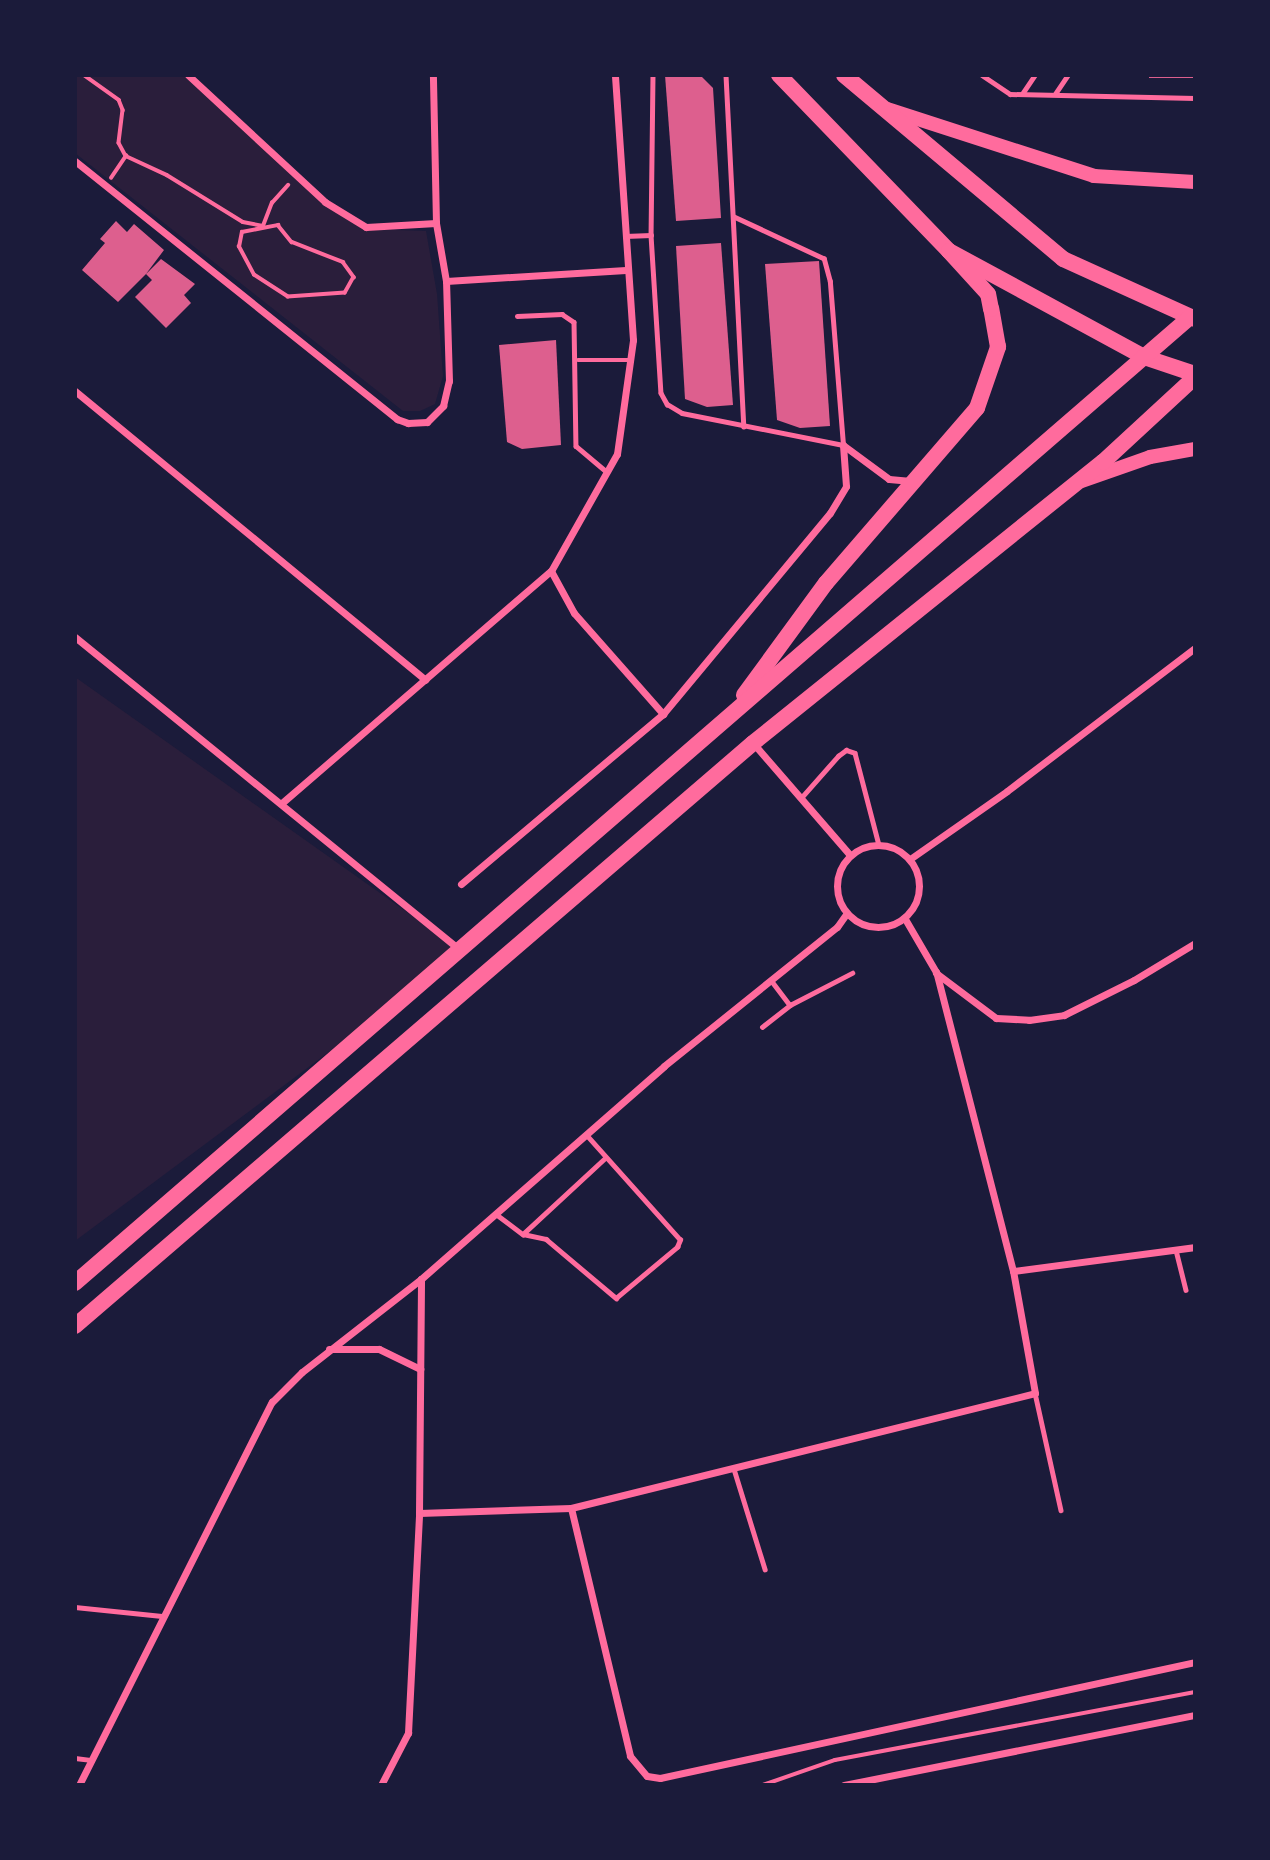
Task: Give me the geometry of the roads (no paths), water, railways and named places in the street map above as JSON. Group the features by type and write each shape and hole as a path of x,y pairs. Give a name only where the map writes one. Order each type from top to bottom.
{"highway":[{"path":"728,717 825,583 977,408 998,347 988,294 779,75"},
{"path":"75,1283 1193,316 1063,259 844,75"},
{"path":"75,1326 753,743 1079,482 1195,375 1144,357 949,251"}],"main road":[{"path":"878,106 1094,176 1195,182"},
{"path":"1079,482 1150,457 1195,449"}],"street":[{"path":"188,75 324,202 366,228 436,223"},
{"path":"75,161 408,424 437,417 448,394 446,281 436,223 433,75"},
{"path":"283,802 551,572 617,454 633,340 626,270 615,75"},
{"path":"446,281 626,270"},
{"path":"75,391 425,680"},
{"path":"843,445 890,480 914,481"},
{"path":"461,884 663,714 830,513 846,486 843,445"},
{"path":"551,572 574,613 663,714"},
{"path":"75,637 283,802 459,949"},
{"path":"910,859 1007,791 1195,648"},
{"path":"753,743 850,855"},
{"path":"878,845 910,859 919,878 918,901 905,919 886,928 864,926 846,914 837,894 837,884 850,855 878,845"},
{"path":"79,1785 272,1402 329,1349 421,1279 586,1135 837,927 846,914"},
{"path":"419,1513 571,1508 1035,1393 1013,1272 936,972 905,919"},
{"path":"936,972 996,1018 1029,1020 1064,1015 1135,980 1195,943"},
{"path":"1013,1272 1195,1247"},
{"path":"381,1785 408,1733 419,1513 421,1279"},
{"path":"329,1349 379,1349 420,1368"},
{"path":"571,1508 630,1756 647,1776 660,1778 1195,1662"},
{"path":"848,1784 1195,1716"}],"lane":[{"path":"653,75 651,235 661,393 667,404 682,413 843,445 830,282 824,259 734,217"},
{"path":"982,75 1010,94 1195,98"},
{"path":"1022,94 1035,75"},
{"path":"1055,95 1068,75"},
{"path":"725,76 744,427"},
{"path":"625,236 651,235"},
{"path":"517,316 571,318 578,360 576,446 607,472"},
{"path":"578,360 630,360"},
{"path":"801,798 838,756 846,750 855,753 878,845"},
{"path":"762,1027 790,1005 852,973"},
{"path":"771,980 790,1005"},
{"path":"496,1214 523,1234 546,1239 616,1298 677,1247 680,1240 586,1135"},
{"path":"523,1234 605,1158"},
{"path":"1176,1250 1186,1290"},
{"path":"1035,1393 1060,1510"},
{"path":"734,1469 765,1569"},
{"path":"75,1607 162,1616"},
{"path":"75,1758 92,1760"}]}
